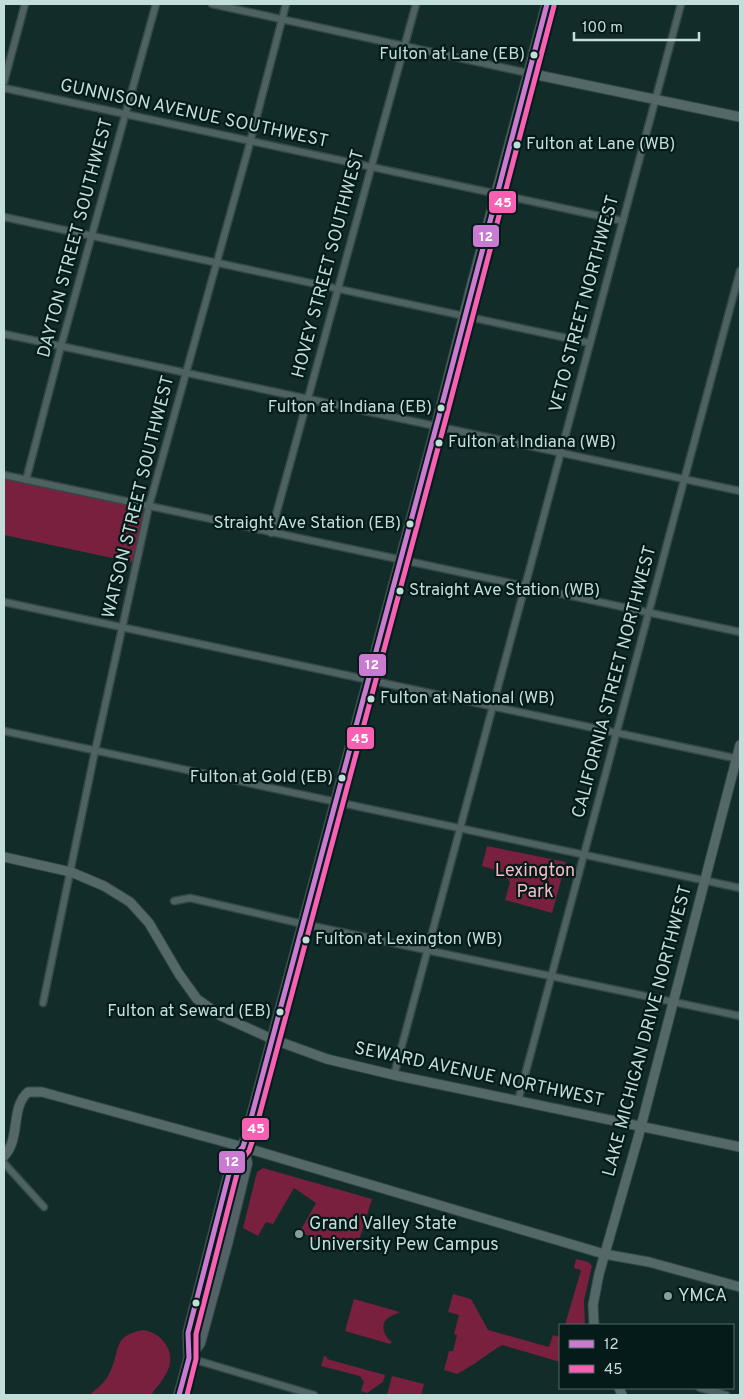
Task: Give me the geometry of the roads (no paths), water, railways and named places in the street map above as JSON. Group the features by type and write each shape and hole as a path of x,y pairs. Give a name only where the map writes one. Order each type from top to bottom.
{"main road":[{"path":"190,1358 188,1333 233,1158 243,1147 401,560 547,4"},
{"path":"179,1395 190,1358 200,1343 228,1242 247,1162 243,1147"}],"street":[{"path":"4,82 25,4"},
{"name":"DAYTON STREET SOUTHWEST","path":"26,480 61,346 156,4"},
{"path":"212,4 740,117"},
{"name":"WATSON STREET SOUTHWEST","path":"43,1003 95,751 149,506 217,263 286,4"},
{"name":"HOVEY STREET SOUTHWEST","path":"271,533 416,4"},
{"name":"VETO STREET NORTHWEST","path":"394,1075 681,4"},
{"name":"GUNNISON AVENUE SOUTHWEST","path":"4,88 622,221"},
{"path":"4,217 590,343"},
{"name":"CALIFORNIA STREET NORTHWEST","path":"518,1101 740,272"},
{"path":"4,334 740,491"},
{"path":"4,474 271,533 740,632"},
{"path":"4,602 492,708 738,759"},
{"path":"4,731 740,888"},
{"name":"LAKE MICHIGAN DRIVE NORTHWEST","path":"594,1324 594,1296 604,1254 641,1126 704,881 738,759 740,745"},
{"name":"SEWARD AVENUE NORTHWEST","path":"4,857 71,872 104,886 130,902 150,923 178,974 197,999 221,1016 272,1039 328,1059 394,1075 740,1147"},
{"path":"174,901 190,898 303,924 740,1016"},
{"path":"4,1156 13,1143 22,1100 28,1092 42,1092 243,1147 604,1254 649,1262 740,1287"},
{"path":"4,1163 44,1207"},
{"path":"190,1358 314,1395"},
{"path":"704,1389 726,1395"}],"place":[{"name":"Fulton at Lane (EB)","path":"534,55"},
{"name":"Fulton at Lane (WB)","path":"517,145"},
{"name":"Fulton at Indiana (EB)","path":"441,408"},
{"name":"Fulton at Indiana (WB)","path":"439,443"},
{"name":"Straight Ave Station (EB)","path":"410,524"},
{"name":"Straight Ave Station (WB)","path":"400,591"},
{"name":"Fulton at National (WB)","path":"371,699"},
{"name":"Fulton at Gold (EB)","path":"342,778"},
{"name":"Fulton at Lexington (WB)","path":"306,940"},
{"name":"Fulton at Seward (EB)","path":"280,1012"},
{"name":"Grand Valley State University Pew Campus","path":"299,1234"},
{"name":"YMCA","path":"668,1296"}],"park label":[{"name":"Lexington Park","path":"535,881"}]}
